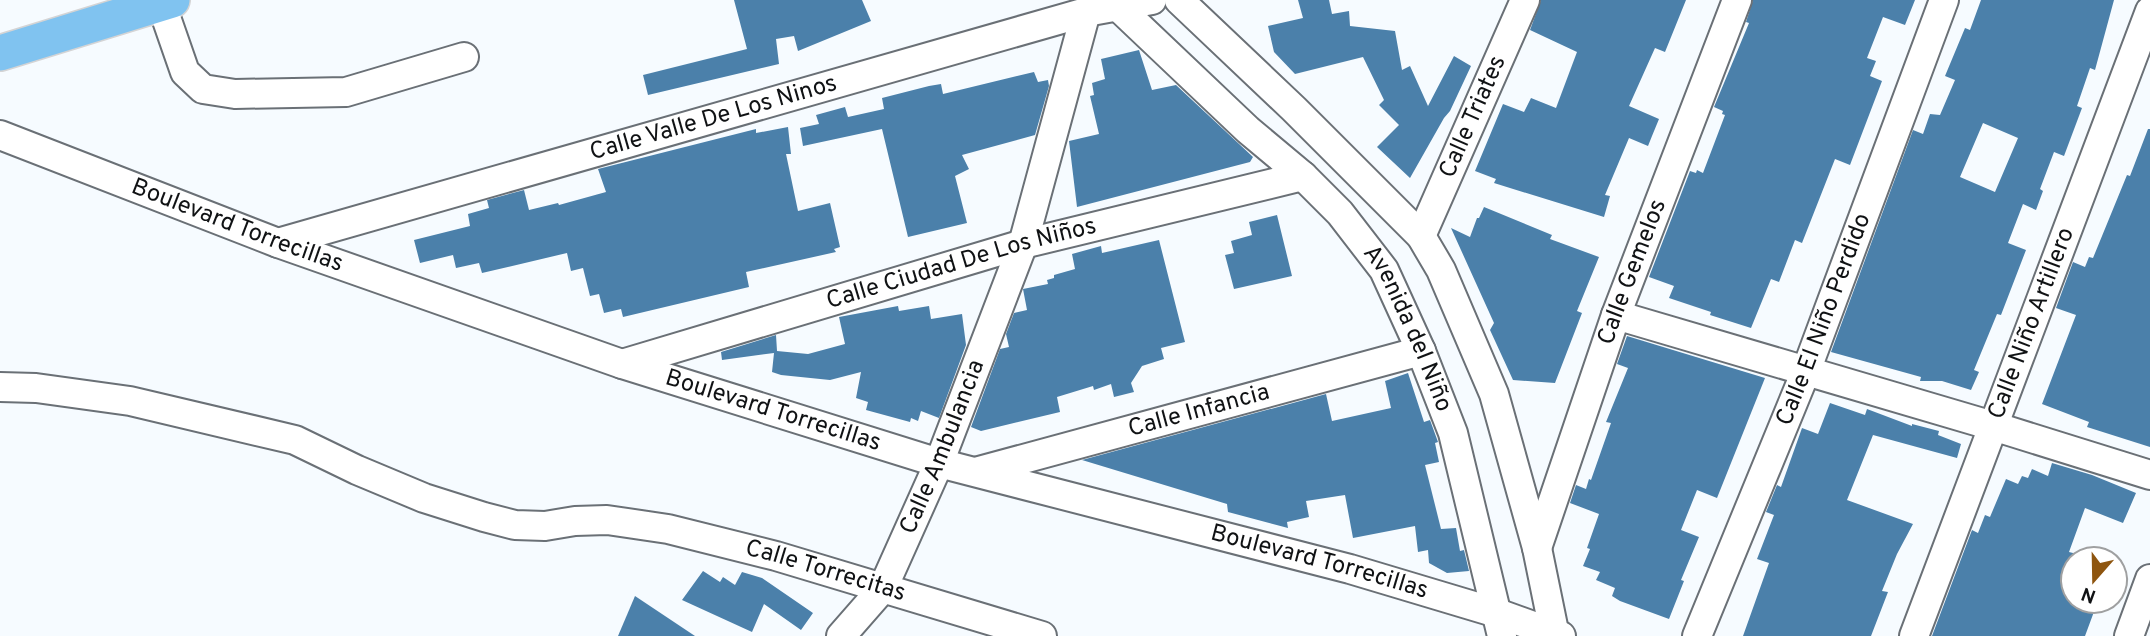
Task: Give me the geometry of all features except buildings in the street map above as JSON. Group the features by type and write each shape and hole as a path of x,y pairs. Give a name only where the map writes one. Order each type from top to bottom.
{"main road":[{"path":"0,52 167,2"}],"street":[{"name":"Calle Valle De Los Ninos","path":"278,243 1114,3 1152,0"},
{"name":"Avenida del Niño","path":"1179,0 1294,109 1421,236 1441,270 1494,394 1537,548 1557,635"},
{"name":"Calle Triates","path":"1421,236 1525,0"},
{"name":"Calle Gemelos","path":"1537,548 1616,315 1737,0"},
{"name":"Calle El Niño Perdido","path":"1697,636 1806,371 1944,0"},
{"path":"167,2 185,72 202,89 235,94 346,92 464,57"},
{"name":"Avenida del Niño","path":"1114,3 1248,130 1303,176 1340,213 1384,270 1421,351 1453,433 1499,624"},
{"name":"Calle Niño Artillero","path":"1914,636 1993,426 2141,60 2150,11"},
{"name":"Calle Ambulancia","path":"841,636 883,589 939,463 1023,244 1086,12"},
{"name":"Boulevard Torrecillas","path":"0,135 278,243 622,364 939,463 1350,569 1499,624 1557,635"},
{"name":"Calle Ciudad De Los Niños","path":"622,364 1023,244 1303,176"},
{"path":"1616,315 2150,475"},
{"name":"Calle Infancia","path":"976,472 1421,351"},
{"name":"Calle Torrecitas","path":"0,387 36,388 130,401 295,440 424,498 514,525 545,526 607,520 681,533 776,556 1042,636"},
{"path":"2129,636 2150,579"}]}
